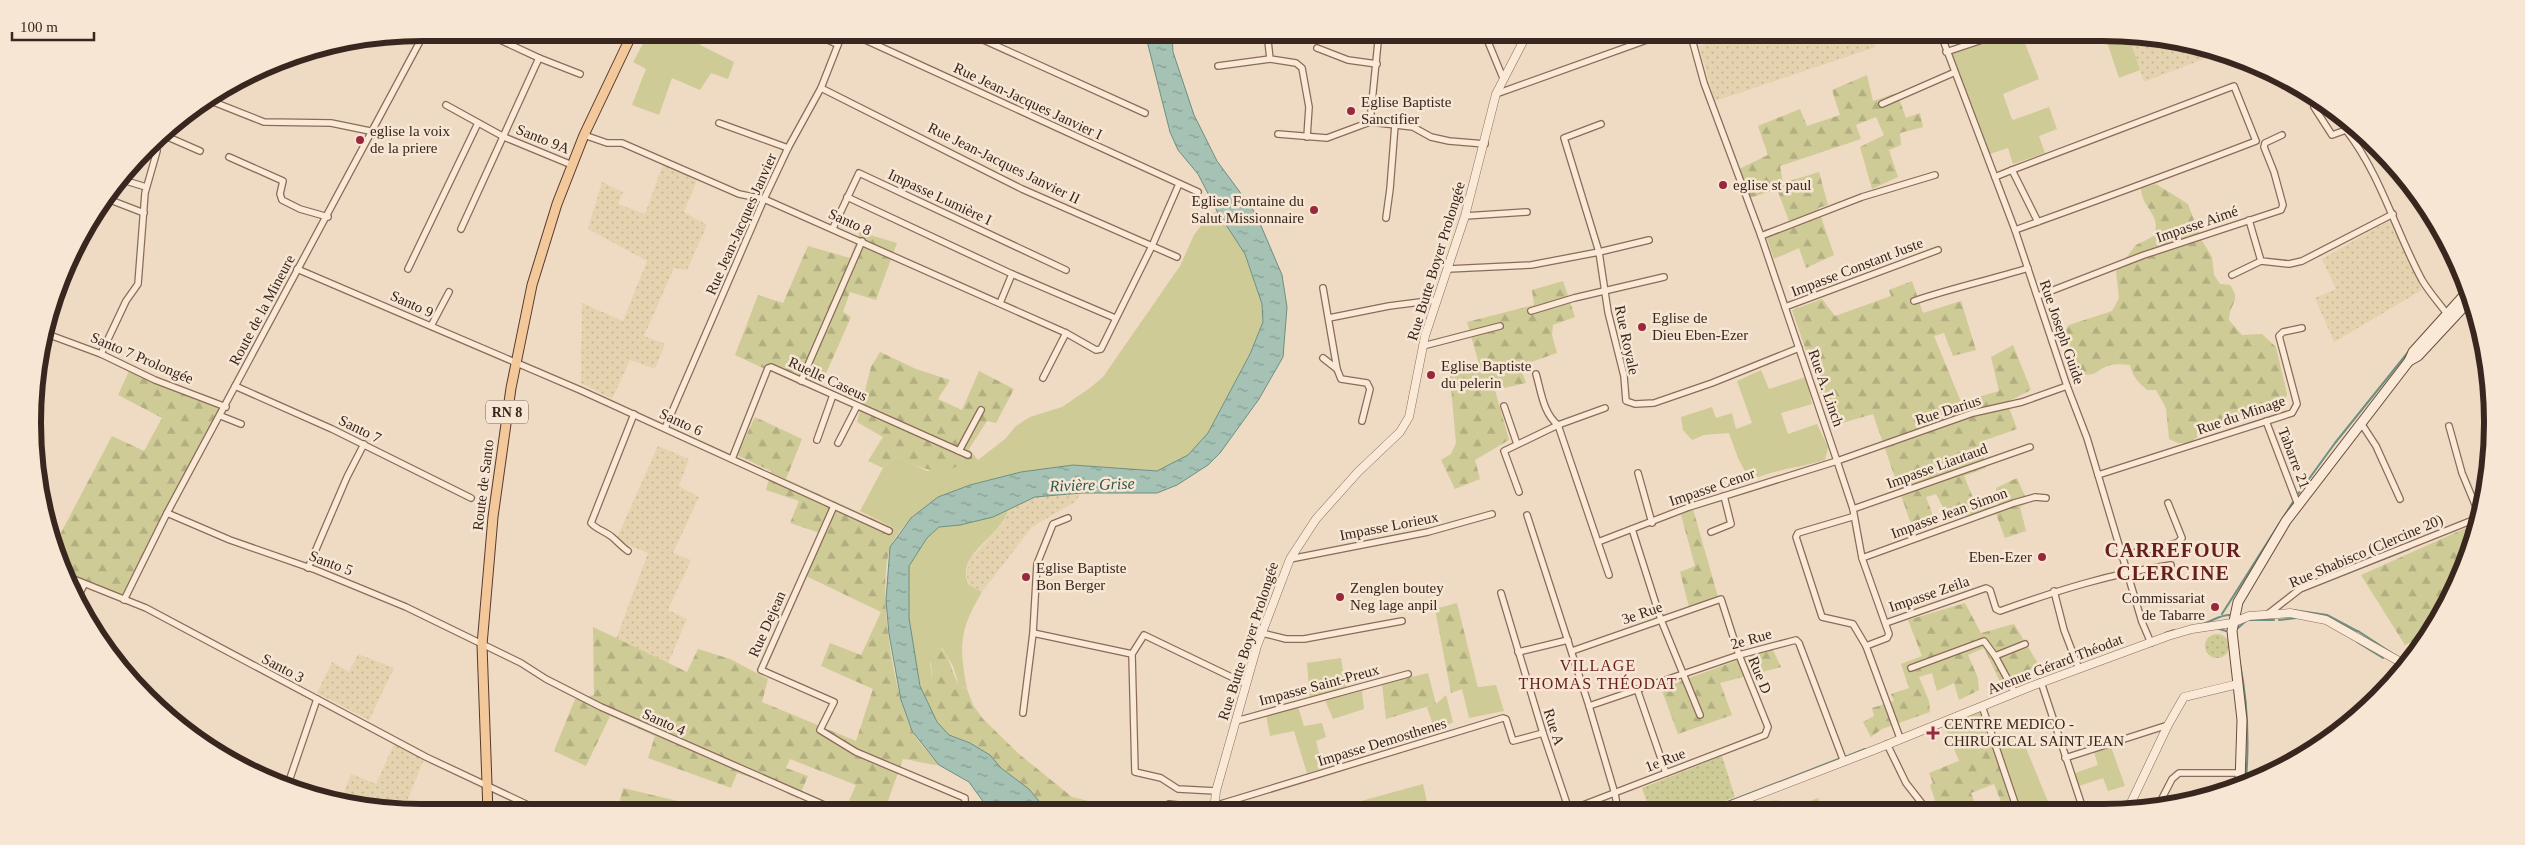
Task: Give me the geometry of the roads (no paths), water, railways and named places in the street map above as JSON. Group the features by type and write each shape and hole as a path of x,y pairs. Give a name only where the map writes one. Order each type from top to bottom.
{"main road":[{"name":"Route de Santo","path":"488,804 482,645 493,516 515,363 538,265 572,165 584,135 629,41"},
{"path":"2410,361 2413,352 2463,297"},
{"path":"2241,778 2242,720 2232,623 2238,602 2286,521 2298,505 2410,361 2418,356 2465,305"}],"street":[{"name":"Route de la Mineure","path":"124,600 168,513 226,407 235,386 297,270 328,217 370,131 420,41"},
{"path":"502,41 580,74"},
{"path":"830,41 837,44"},
{"name":"Rue Jean-Jacques Janvier","path":"666,428 764,198 788,148 821,88 838,41"},
{"name":"Rue Jean-Jacques Janvier I","path":"868,41 1198,192"},
{"path":"986,41 1145,113"},
{"path":"1268,41 1270,59"},
{"path":"1370,122 1378,41"},
{"path":"1488,41 1503,78"},
{"name":"Rue Butte Boyer Prolongée","path":"1215,804 1216,791 1246,684 1262,633 1290,559 1321,513 1405,425 1412,407 1423,346 1436,300 1465,216 1485,144 1496,94 1523,41"},
{"path":"1496,94 1644,41"},
{"name":"Rue A. Linch","path":"1692,41 1704,83 1761,236 1837,461 1853,510 1852,517 1862,558 1886,623"},
{"name":"Rue Joseph Guide","path":"1943,41 1953,73 2015,230 2038,296 2067,386 2087,438 2125,571 2142,622 2152,642"},
{"path":"1946,52 1979,41"},
{"path":"1317,48 1348,60 1377,64"},
{"path":"461,229 539,58"},
{"path":"1218,66 1270,59 1296,63 1302,68 1309,107 1307,137"},
{"path":"1882,104 1953,73"},
{"path":"1994,177 2234,86 2256,141 2015,230"},
{"name":"Rue Jean-Jacques Janvier II","path":"821,88 1022,189 1177,257"},
{"path":"216,103 264,122 331,123 370,131"},
{"name":"Santo 9A","path":"446,105 504,137 572,165"},
{"path":"2314,107 2332,135 2347,130"},
{"path":"1278,134 1327,138 1370,122 1413,127 1431,137 1449,141 1485,144"},
{"path":"408,269 478,123"},
{"path":"719,123 788,148"},
{"name":"Rue Royale","path":"1601,124 1564,138 1599,252 1608,312 1624,376 1626,401 1635,404 1654,403 1712,384 1799,348"},
{"path":"1386,218 1395,125"},
{"path":"2347,130 2372,170 2422,280 2447,314"},
{"name":"Santo 8","path":"584,135 607,143 622,142 739,194 764,198 1066,333 1094,350 1099,350 1115,318"},
{"name":"Impasse Aimé","path":"2038,296 2123,263 2282,208 2274,172 2264,147 2265,143 2282,135"},
{"path":"169,138 200,151"},
{"path":"101,354 126,301 138,284 146,187 156,150"},
{"path":"229,157 283,181 280,194 282,200 300,209 328,217"},
{"path":"2012,170 2038,222"},
{"name":"Impasse Lumière I","path":"833,228 859,173 1066,270"},
{"path":"1761,236 1862,197 1935,174"},
{"path":"127,181 146,187"},
{"path":"847,197 1012,274 1115,318 1152,246 1179,184"},
{"path":"113,201 144,213"},
{"path":"1465,216 1527,212"},
{"path":"2232,274 2261,261 2289,264 2302,261 2393,214"},
{"path":"2249,220 2261,261"},
{"path":"1448,269 1531,265 1649,240"},
{"path":"801,381 862,241"},
{"name":"Impasse Constant Juste","path":"1785,307 1938,250"},
{"path":"1914,301 1956,287 1984,282 2028,268"},
{"name":"Santo 9","path":"297,270 515,363"},
{"path":"1000,304 1012,274"},
{"path":"1531,310 1605,290 1664,277"},
{"path":"1323,288 1337,368 1341,379 1367,382 1370,389 1362,421"},
{"path":"431,326 449,292"},
{"path":"1329,318 1389,306 1436,300"},
{"path":"1423,346 1500,326"},
{"name":"Rue du Minage","path":"2098,476 2292,413 2296,409 2279,336 2283,332 2302,328"},
{"path":"1043,378 1066,333"},
{"name":"Santo 7 Prolongée","path":"52,336 101,354 155,380 226,407"},
{"path":"1323,358 1337,368"},
{"name":"Santo 6","path":"515,363 666,428 889,531"},
{"name":"Ruelle Caseus","path":"732,459 768,368 771,367 968,455"},
{"path":"1536,374 1546,410 1551,420 1558,425 1609,575"},
{"name":"Santo 7","path":"235,386 364,444 471,498"},
{"name":"Rue Darius","path":"1837,461 1973,413 2022,402 2067,386"},
{"path":"816,440 834,396"},
{"path":"838,443 857,406"},
{"path":"1504,406 1517,444"},
{"path":"1519,492 1504,454 1506,449 1558,425 1604,408"},
{"path":"959,451 981,410"},
{"path":"628,551 617,543 614,538 595,528 590,523 634,414"},
{"path":"221,416 241,424"},
{"name":"Tabarre 21","path":"2266,421 2298,505"},
{"path":"2361,423 2376,446 2400,499"},
{"path":"2449,426 2462,473 2475,503"},
{"path":"308,568 347,477 364,444"},
{"name":"Impasse Liautaud","path":"1853,510 2030,446"},
{"name":"Impasse Cenor","path":"1598,542 1724,496 1837,461"},
{"path":"1638,473 1652,523"},
{"path":"1711,532 1731,524 1724,496"},
{"name":"Impasse Jean Simon","path":"1862,558 2014,503 2035,497 2046,498"},
{"path":"2121,556 2178,543 2182,538 2168,503"},
{"name":"Rue Dejean","path":"834,506 760,670 834,702 820,730 886,766 964,798 965,804"},
{"name":"Santo 5","path":"168,513 230,540 308,568 406,607 482,645"},
{"name":"Impasse Lorieux","path":"1290,559 1428,532 1492,514"},
{"path":"1527,515 1572,651 1617,804"},
{"path":"1852,517 1798,533 1796,537 1822,617 1853,624 1866,646 1899,737"},
{"path":"1023,713 1040,554 1053,524 1068,518"},
{"name":"Rue Shabisco (Clercine 20)","path":"2268,614 2300,589 2471,521"},
{"path":"1632,529 1661,620 1685,673 1700,715"},
{"path":"2078,666 2064,630 2054,591 2125,571 2171,565"},
{"name":"Santo 3","path":"76,581 179,625 426,757 525,804"},
{"path":"81,591 84,585"},
{"name":"Impasse Zeila","path":"1886,623 1986,588 1990,590 1996,608 2000,611 2054,591"},
{"name":"Rue A","path":"1501,593 1543,733 1568,804"},
{"name":"3e Rue","path":"1572,651 1722,599"},
{"name":"Rue D","path":"1722,599 1739,655 1768,728 1767,732"},
{"name":"Avenue Gérard Théodat","path":"1735,804 1844,762 1899,737 2015,693 2078,666 2192,629 2232,623 2249,616 2304,614 2326,620 2400,661"},
{"path":"1262,633 1286,639 1304,639 1402,621"},
{"path":"1866,646 1889,636 1886,623"},
{"path":"1033,633 1132,654"},
{"path":"1216,791 1178,789 1161,778 1136,773 1132,654 1144,635 1246,684"},
{"path":"1518,652 1568,640"},
{"name":"2e Rue","path":"1589,706 1739,655 1790,640 1799,642 1844,762"},
{"path":"1911,668 1982,640 1986,642 1995,656 2015,693"},
{"path":"1995,656 2025,644"},
{"name":"Santo 4","path":"482,645 521,663 546,679 602,707 822,804"},
{"name":"Impasse Saint-Preux","path":"1236,721 1408,674"},
{"path":"2041,682 2081,804"},
{"path":"2131,803 2168,725 2184,697 2238,684"},
{"path":"1637,689 1666,773"},
{"path":"289,780 317,700"},
{"path":"1982,706 2015,804"},
{"name":"Impasse Demosthenes","path":"1230,804 1503,718 1506,719 1513,741 1543,733"},
{"path":"2066,758 2168,725"},
{"name":"1e Rue","path":"1587,804 1766,735 1767,732"},
{"path":"1887,744 1906,783 1922,804"},
{"path":"2162,798 2172,779 2179,773 2241,773"}],"water":[{"name":"Rivière Grise","path":"1147,41 1172,41 1173,52 1194,115 1217,161 1256,214 1282,275 1287,307 1283,357 1259,399 1220,453 1208,465 1177,485 1157,493 1081,493 1035,497 993,517 960,525 939,527 927,538 909,566 909,618 920,686 937,722 949,735 970,743 990,755 1001,768 1029,789 1041,804 985,804 969,782 939,765 912,731 901,700 889,634 886,600 890,547 911,518 938,497 970,485 1021,472 1073,465 1157,471 1188,455 1208,433 1250,354 1263,322 1262,304 1245,254 1217,211 1198,174 1178,150 1170,132"}],"waterway":[{"path":"2298,494 2335,443 2409,351"},
{"path":"2222,614 2293,502"},
{"path":"2299,592 2409,549"},
{"path":"2293,610 2327,615 2357,631"},
{"path":"2201,624 2231,615"},
{"path":"2279,620 2296,618"},
{"path":"2238,628 2247,620 2274,620"},
{"path":"2216,628 2226,631"},
{"path":"2165,633 2174,630"},
{"path":"2358,631 2398,657"},
{"path":"2357,642 2383,658"},
{"path":"2240,664 2247,722 2246,776"},
{"path":"1845,757 1865,749"},
{"path":"1722,804 1841,758"}],"place":[{"name":"Eglise Baptiste Sanctifier","path":"1351,111"},
{"name":"eglise la voix de la priere","path":"360,140"},
{"name":"eglise st paul","path":"1723,185"},
{"name":"Eglise Fontaine du Salut Missionnaire","path":"1314,210"},
{"name":"Eglise de Dieu Eben-Ezer","path":"1642,327"},
{"name":"Eglise Baptiste du pelerin","path":"1431,375"},
{"name":"Eben-Ezer","path":"2042,557"},
{"name":"Eglise Baptiste Bon Berger","path":"1026,577"},
{"name":"Zenglen boutey Neg lage anpil","path":"1340,597"},
{"name":"Commissariat de Tabarre","path":"2215,607"},
{"name":"CENTRE MEDICO - CHIRUGICAL SAINT JEAN","path":"1933,733"}],"district":[{"name":"CARREFOUR CLERCINE","path":"2173,562"},
{"name":"VILLAGE THOMAS THÉODAT","path":"1598,674"}]}
